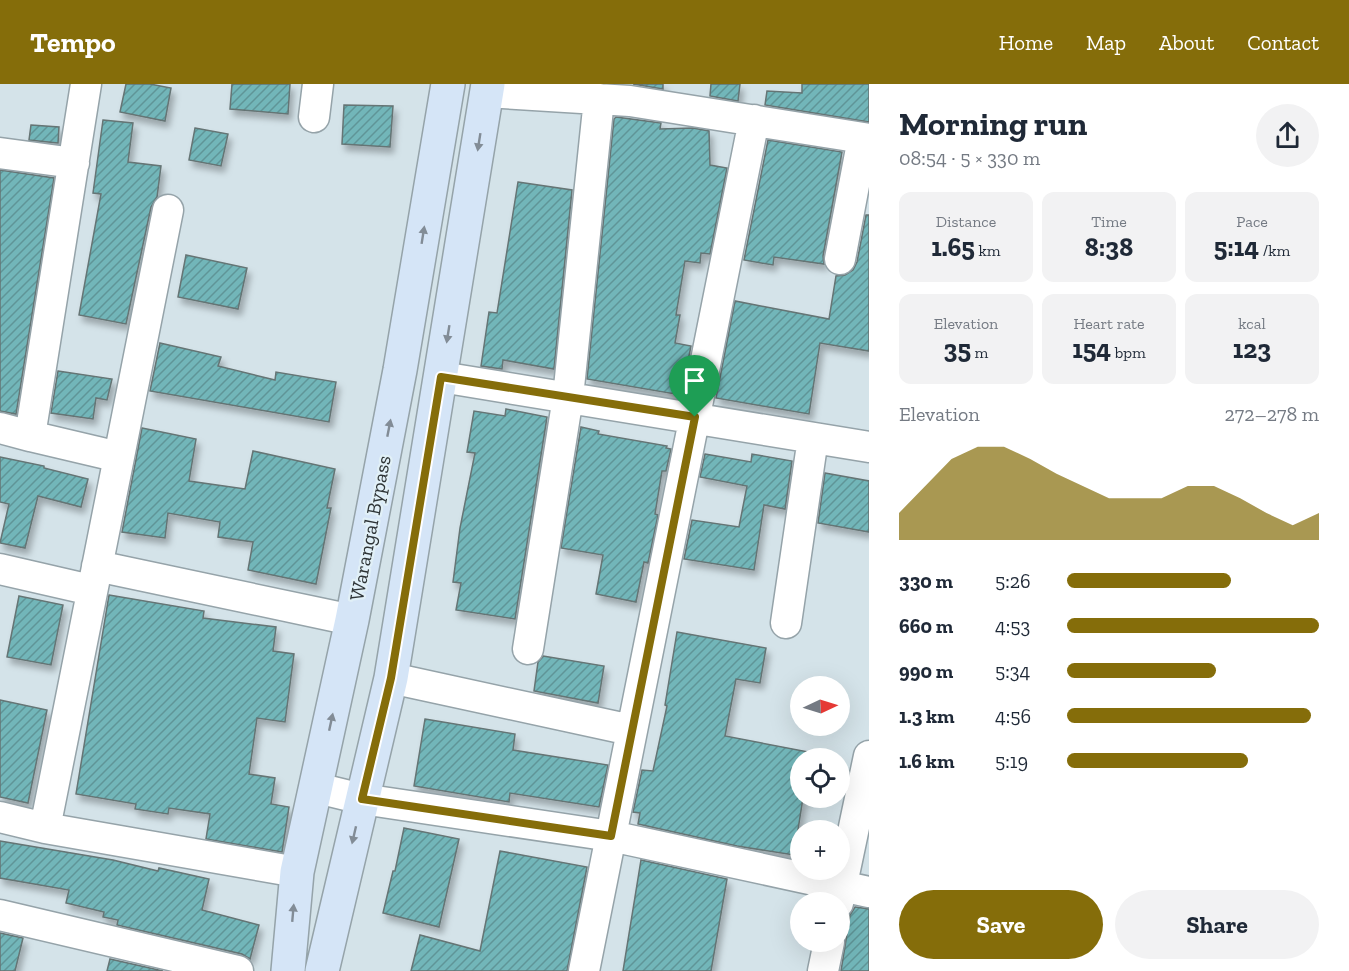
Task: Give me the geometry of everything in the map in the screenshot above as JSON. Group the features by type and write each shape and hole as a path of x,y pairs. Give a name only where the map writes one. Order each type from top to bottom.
{"main road":[{"name":"Warangal Bypass","path":"288,971 297,872 352,620 400,370 448,84"},
{"path":"322,971 391,678 487,88"}],"street":[{"path":"30,435 86,84"},
{"path":"314,117 318,84"},
{"path":"487,88 630,101 866,138 840,259"},
{"path":"528,650 568,397 599,99"},
{"path":"584,971 754,120"},
{"path":"0,153 74,163"},
{"path":"45,828 168,210"},
{"path":"441,377 869,447"},
{"path":"0,428 119,458"},
{"path":"786,623 813,438"},
{"path":"0,569 94,578 352,620"},
{"path":"391,678 631,730"},
{"path":"849,892 869,756"},
{"path":"316,788 362,799 611,836 841,892"},
{"path":"0,817 45,828 297,872"},
{"path":"0,915 238,971"},
{"path":"823,971 827,952"}],"building":[{"path":"126,84 150,84 171,88 165,121 120,112"},
{"path":"232,84 290,84 288,114 230,109"},
{"path":"633,84 663,84 663,89"},
{"path":"711,84 740,84 738,101 710,96"},
{"path":"802,84 869,84 869,122 765,105 767,91 802,93"},
{"path":"344,105 393,106 390,147 342,144"},
{"path":"616,117 661,123 660,129 693,128 709,131 710,165 727,168 710,254 701,253 700,263 685,261 676,315 680,315 675,343 691,346 681,395 587,379"},
{"path":"103,120 133,123 128,162 161,166 157,197 151,207 126,324 79,315 101,194 93,193"},
{"path":"31,125 59,127 58,143 29,140"},
{"path":"195,128 228,134 221,166 189,160"},
{"path":"768,140 842,152 823,256 824,264 774,257 773,265 744,260"},
{"path":"0,170 54,178 16,414 0,411"},
{"path":"518,182 572,190 554,369 503,360 502,369 481,366 489,312 497,313"},
{"path":"866,215 869,215 869,351 820,343 809,414 716,398 735,301 829,319 836,276 845,275 853,270 857,262"},
{"path":"186,255 247,268 238,309 178,297"},
{"path":"160,343 221,357 218,366 275,380 276,372 336,382 329,422 150,391"},
{"path":"58,371 112,379 107,400 96,398 93,419 51,413"},
{"path":"506,409 547,417 515,619 456,610 461,583 453,582 460,528 475,453 467,452 474,411 505,416"},
{"path":"581,427 599,431 598,434 667,446 666,448 671,449 666,471 662,471 655,514 658,515 648,563 644,562 636,602 596,594 603,555 561,548"},
{"path":"142,428 196,439 189,481 245,489 253,451 335,469 327,508 331,508 316,584 248,570 253,542 218,537 220,522 168,513 165,538 122,532"},
{"path":"705,454 751,462 752,454 792,461 785,509 764,505 754,570 684,559 692,520 739,527 747,486 700,477"},
{"path":"0,457 44,466 44,468 88,479 81,507 38,496 25,548 0,543 9,504 0,502"},
{"path":"825,473 869,481 869,532 818,523"},
{"path":"109,595 204,611 203,618 276,627 273,651 294,654 285,722 257,718 249,774 275,778 271,804 289,807 282,852 206,839 210,814 169,808 168,814 135,809 136,804 76,794"},
{"path":"19,596 63,605 51,665 7,657"},
{"path":"677,632 766,648 760,683 736,679 725,736 790,748 790,808 801,808 800,820 790,820 790,854 737,846 638,824 640,813 633,812 642,770 653,771 667,706 665,705"},
{"path":"543,656 604,666 598,703 534,691 538,662"},
{"path":"0,700 47,710 28,803 0,797"},
{"path":"425,719 515,734 513,750 608,765 599,807 510,793 509,802 414,786"},
{"path":"404,828 459,839 439,927 383,913"},
{"path":"0,841 113,860 158,871 159,868 209,879 202,910 259,925 250,959 242,954 117,925 118,920 103,917 104,912 66,903 69,890 0,878"},
{"path":"500,851 587,867 567,971 411,971 420,935 480,951"},
{"path":"641,860 727,879 711,971 623,971"},
{"path":"855,907 869,909 869,971 841,971 844,952 850,952 850,915"},
{"path":"0,933 23,938 15,971 0,971"},
{"path":"110,959 163,971 107,971"}],"route":[{"path":"441,377 695,417 611,836 362,799 391,678 441,377"}]}
